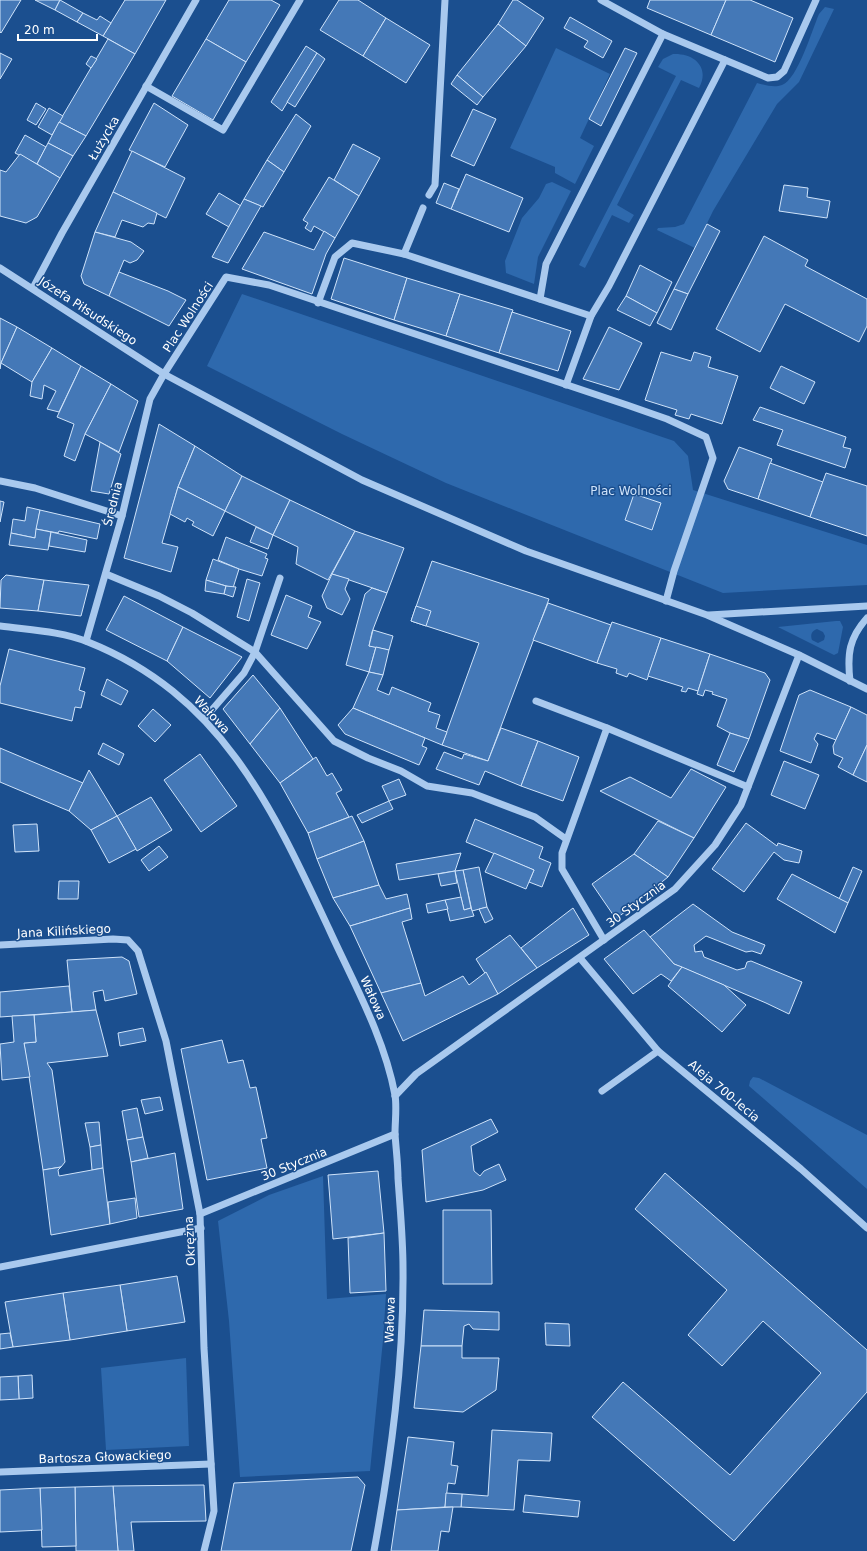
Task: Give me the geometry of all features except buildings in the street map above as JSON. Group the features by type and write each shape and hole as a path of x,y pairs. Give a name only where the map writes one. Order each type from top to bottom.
{"street":[{"name":"Łużycka","path":"33,288 62,233 196,0"},
{"path":"146,86 223,130 300,0"},
{"path":"429,195 435,185 445,0"},
{"path":"601,0 610,2 663,34 768,78 776,77 784,71 816,0"},
{"path":"540,299 546,264 663,34"},
{"path":"566,385 591,316 612,279 725,60"},
{"path":"404,254 424,208"},
{"path":"318,302 334,257 352,244 404,254 591,316"},
{"name":"Józefa Piłsudskiego","path":"0,268 164,374"},
{"name":"Plac Wolności","path":"164,374 226,277 269,285 667,419 706,437 713,458 674,571 666,601"},
{"path":"164,374 362,480 437,514 526,551 706,615 799,655 867,689"},
{"name":"Średnia","path":"86,641 122,516 150,399 164,374"},
{"path":"0,481 35,488 122,516"},
{"path":"106,574 159,596 192,613 255,652 334,741 368,758 401,771 427,786 472,793 535,817 566,839"},
{"path":"204,719 244,673 255,652 280,578"},
{"path":"706,615 867,606"},
{"path":"850,681 848,660 850,648 856,630 867,618"},
{"name":"Wałowa","path":"0,626 58,634 86,641 136,666 167,686 204,719 230,751 262,796 286,838 379,1040 395,1096 395,1134 403,1268 399,1374 387,1482 374,1551"},
{"name":"30 Stycznia","path":"395,1096 416,1074 580,958 678,886 715,845 741,805 799,655"},
{"path":"536,701 607,728 748,788"},
{"path":"604,940 562,869 562,853 607,728"},
{"name":"Jana Kilińskiego","path":"0,945 76,940 128,940"},
{"name":"Okrężna","path":"128,940 138,951 166,1041 200,1214 202,1237 204,1348 214,1511 204,1551"},
{"name":"Aleja 700-lecia","path":"580,958 658,1051 801,1169 867,1228"},
{"path":"602,1091 658,1051"},
{"name":"30 Stycznia","path":"200,1214 395,1134"},
{"path":"0,1267 201,1228"},
{"name":"Bartosza Głowackiego","path":"0,1472 212,1464"}],"green space":[{"path":"825,7 834,9 799,82 777,104 713,211 695,248 657,230 658,228 675,227 684,224 757,83 776,86 782,85 788,81 794,74 799,64 819,14"},
{"path":"556,48 610,74 580,138 594,146 575,184 555,173 555,167 510,148"},
{"path":"673,54 681,54 694,59 701,68 703,74 702,81 699,88 681,80 617,205 634,215 629,223 612,215 585,268 579,265 676,76 658,67 663,59"},
{"path":"552,182 571,191 538,257 534,284 506,273 505,261 522,218 539,198 546,184"},
{"name":"Plac Wolności","path":"242,294 674,441 688,456 693,490 867,545 867,585 723,593 446,483 342,434 207,366"},
{"path":"840,621 843,627 838,653 834,655 778,627","holes":["817,629 823,632 825,636 824,640 818,643 812,640 811,634 814,631"]},
{"path":"753,1077 759,1078 867,1135 867,1189 749,1086"},
{"path":"323,1176 327,1299 386,1294 370,1471 240,1477 229,1321 218,1221 269,1195"},
{"path":"186,1358 189,1446 106,1450 101,1368"}]}
